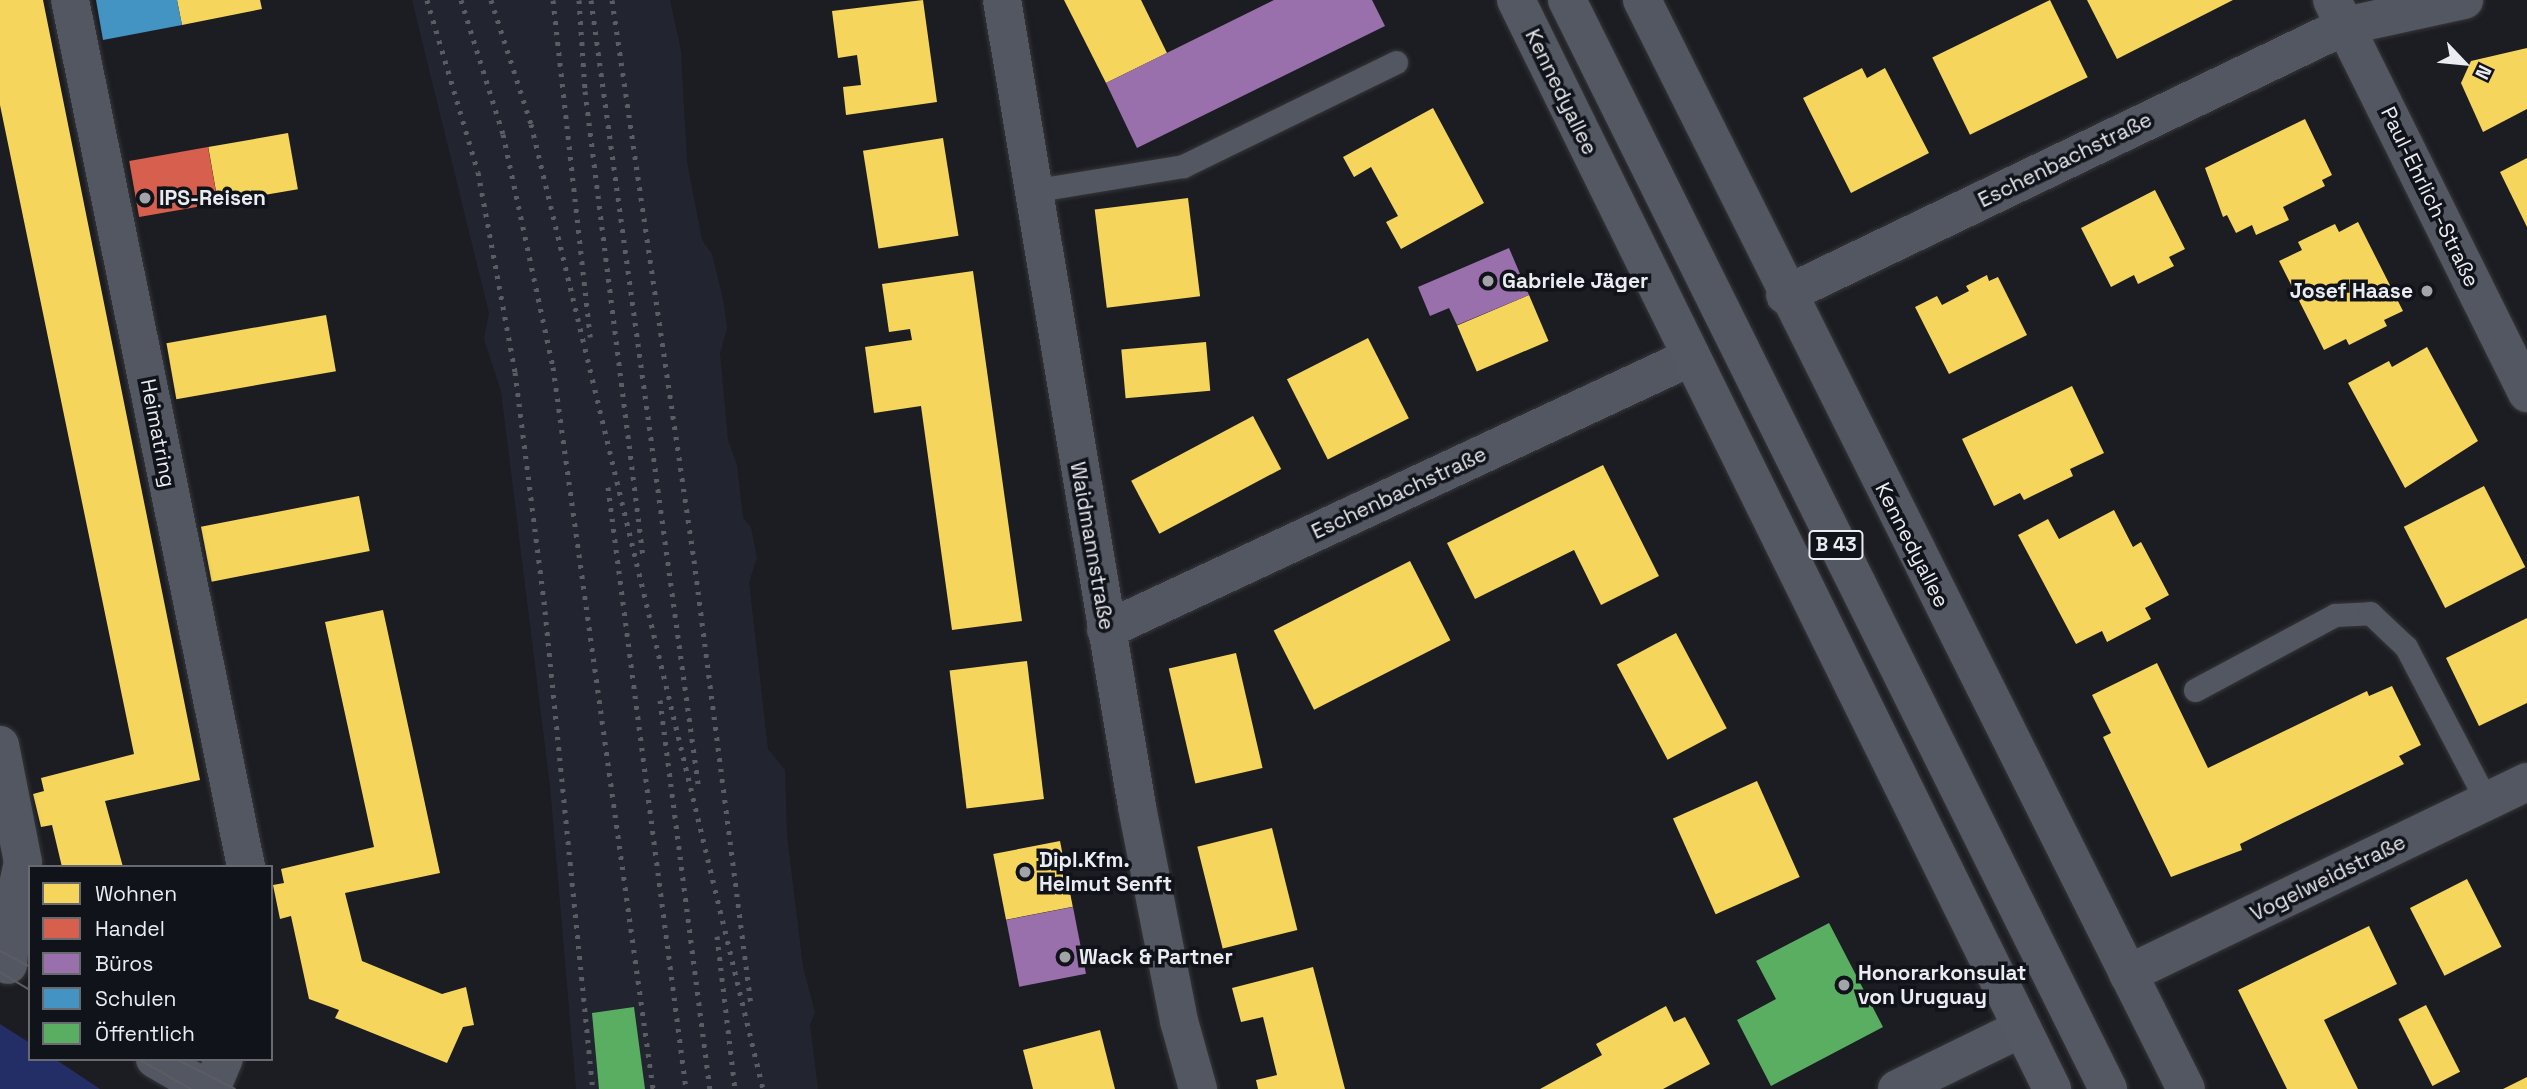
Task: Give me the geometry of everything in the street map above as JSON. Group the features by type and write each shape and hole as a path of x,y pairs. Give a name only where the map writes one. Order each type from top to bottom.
{"main road":[{"name":"Kennedyallee","path":"1516,0 2052,1089"},
{"name":"B 43","path":"1567,0 2108,1089"}],"street":[{"name":"Heimatring","path":"70,0 246,865"},
{"name":"Waidmannstraße","path":"1002,0 1031,191 1106,630 1179,1021 1198,1089"},
{"name":"Kennedyallee","path":"1642,0 1785,295 2186,1089"},
{"name":"Eschenbachstraße","path":"1785,295 2339,13 2465,0"},
{"name":"Paul-Ehrlich-Straße","path":"2339,13 2527,393"},
{"name":"Eschenbachstraße","path":"1106,630 1691,357"},
{"path":"0,745 23,862 13,908 12,968"},
{"name":"Vogelweidstraße","path":"2128,974 2527,782"},
{"path":"1897,1089 2022,1028"},
{"path":"186,1080 220,1061"}],"lane":[{"path":"1031,191 1183,166 1396,62"},
{"path":"2195,690 2335,615 2370,613 2406,647 2487,802"}],"shaded area":[{"path":"412,0 670,0 681,51 687,162 702,240 712,254 724,304 727,328 720,353 728,440 737,465 743,518 751,527 757,558 749,582 768,749 785,770 787,836 803,967 815,1013 810,1024 818,1089 576,1089 550,786 501,391 484,339 489,313"},
{"path":"0,1024 28,1042 28,1061 58,1061 100,1089 0,1089"}],"building: Wohnen":[{"path":"0,0 43,0 200,780 105,801 122,865 62,865 52,825 41,827 33,794 44,791 41,778 134,754 0,105"},
{"path":"177,0 260,0 262,9 182,25"},
{"path":"923,0 937,102 846,115 843,87 861,85 857,55 838,58 832,11"},
{"path":"1064,0 1141,0 1167,53 1106,83"},
{"path":"2050,0 2088,77 1970,135 1932,57"},
{"path":"2087,0 2233,0 2117,59"},
{"path":"2527,48 2527,109 2483,132 2461,83 2471,61"},
{"path":"1862,68 1867,78 1885,68 1929,153 1851,193 1803,98"},
{"path":"1433,108 1484,203 1401,249 1386,222 1398,216 1371,167 1354,177 1343,157"},
{"path":"2305,119 2332,175 2322,180 2325,186 2283,207 2289,220 2256,235 2252,225 2236,233 2227,215 2223,217 2205,168"},
{"path":"288,133 298,189 218,203 208,147"},
{"path":"943,138 958,236 878,248 863,151"},
{"path":"2527,158 2527,227 2500,172"},
{"path":"2155,190 2185,249 2169,257 2174,266 2138,284 2134,275 2111,287 2081,228"},
{"path":"1188,198 1200,296 1107,308 1095,209"},
{"path":"2358,222 2403,311 2384,320 2387,326 2349,345 2346,339 2324,350 2279,261 2302,250 2298,242 2335,224 2339,232"},
{"path":"973,271 1022,621 952,630 921,406 874,413 865,347 912,340 910,329 889,332 882,284"},
{"path":"1987,275 1989,281 1998,277 2027,335 1949,374 1915,307 1937,296 1942,305 1969,291 1966,286"},
{"path":"1529,295 1549,341 1477,372 1457,325"},
{"path":"326,315 336,371 176,399 166,343"},
{"path":"1368,338 1409,418 1328,460 1287,379"},
{"path":"1206,342 1210,391 1126,398 1121,349"},
{"path":"2427,347 2478,441 2405,488 2348,383 2389,361 2392,367"},
{"path":"2072,386 2104,453 2070,469 2073,476 2024,500 2020,493 1994,506 1962,439"},
{"path":"1253,416 1281,469 1159,534 1131,481"},
{"path":"1603,465 1659,576 1601,605 1574,550 1475,599 1447,543"},
{"path":"2484,486 2525,567 2445,608 2404,527"},
{"path":"359,496 370,551 212,582 201,527"},
{"path":"2114,510 2133,547 2141,542 2169,595 2145,608 2151,619 2107,642 2102,631 2076,644 2018,535 2048,519 2059,539"},
{"path":"1410,561 1450,640 1314,710 1274,630"},
{"path":"383,610 440,873 345,893 362,961 442,994 466,987 474,1025 463,1027 447,1063 335,1018 339,1010 309,999 291,916 280,919 273,885 284,883 281,869 374,847 325,622"},
{"path":"2527,618 2527,703 2479,726 2446,658"},
{"path":"1676,633 1727,728 1668,760 1617,664"},
{"path":"1236,653 1263,768 1195,783 1169,669"},
{"path":"1027,661 1044,799 967,808 950,671"},
{"path":"2157,663 2208,768 2367,691 2369,696 2392,686 2421,745 2399,756 2404,764 2240,844 2242,850 2171,877 2103,737 2111,733 2092,695"},
{"path":"1757,781 1800,877 1716,914 1673,818"},
{"path":"1272,828 1297,930 1223,949 1197,847"},
{"path":"1060,841 1073,907 1006,920 993,854"},
{"path":"2467,879 2502,947 2444,976 2410,908"},
{"path":"2369,926 2397,984 2324,1020 2358,1089 2287,1089 2238,990"},
{"path":"1313,967 1345,1089 1258,1089 1256,1080 1277,1075 1263,1017 1241,1022 1232,988"},
{"path":"2426,1005 2460,1072 2432,1086 2398,1019"},
{"path":"1666,1006 1674,1022 1685,1017 1710,1064 1663,1089 1540,1089 1602,1055 1596,1044"},
{"path":"1100,1030 1115,1089 1033,1089 1023,1050"},
{"path":"2527,1077 2527,1089 2503,1089"}],"building: Handel":[{"path":"208,147 218,203 139,217 129,161"}],"building: Büros":[{"path":"1274,0 1372,0 1385,26 1137,148 1106,83"},
{"path":"1509,248 1529,295 1457,325 1449,308 1430,316 1418,287"},
{"path":"1073,907 1086,974 1019,987 1006,920"}],"building: Schulen":[{"path":"96,0 177,0 182,25 103,40"}],"building: Öffentlich":[{"path":"1829,923 1883,1027 1771,1086 1737,1020 1776,999 1756,961"},
{"path":"634,1007 645,1089 599,1089 592,1013"}],"tram line":[{"path":"0,951 28,966"},
{"path":"0,972 28,989"},
{"path":"142,1061 191,1089"},
{"path":"180,1061 235,1089"}],"railway":[{"path":"427,0 478,172 515,372 545,611 593,1089"},
{"path":"461,0 503,134 553,367 653,1089"},
{"path":"491,0 531,124 763,1089"},
{"path":"553,0 590,337"},
{"path":"579,0 585,91 643,558"},
{"path":"591,0 699,790"},
{"path":"612,0 694,560 751,1006"},
{"path":"608,487 686,1089"},
{"path":"660,700 710,1089"},
{"path":"717,936 735,1089"}],"place":[{"name":"IPS-Reisen","path":"145,198"},
{"name":"Gabriele Jäger","path":"1488,281"},
{"name":"Josef Haase","path":"2427,291"},
{"name":"Dipl.Kfm. Helmut Senft","path":"1025,872"},
{"name":"Wack & Partner","path":"1065,957"},
{"name":"Honorarkonsulat von Uruguay","path":"1844,985"}]}
